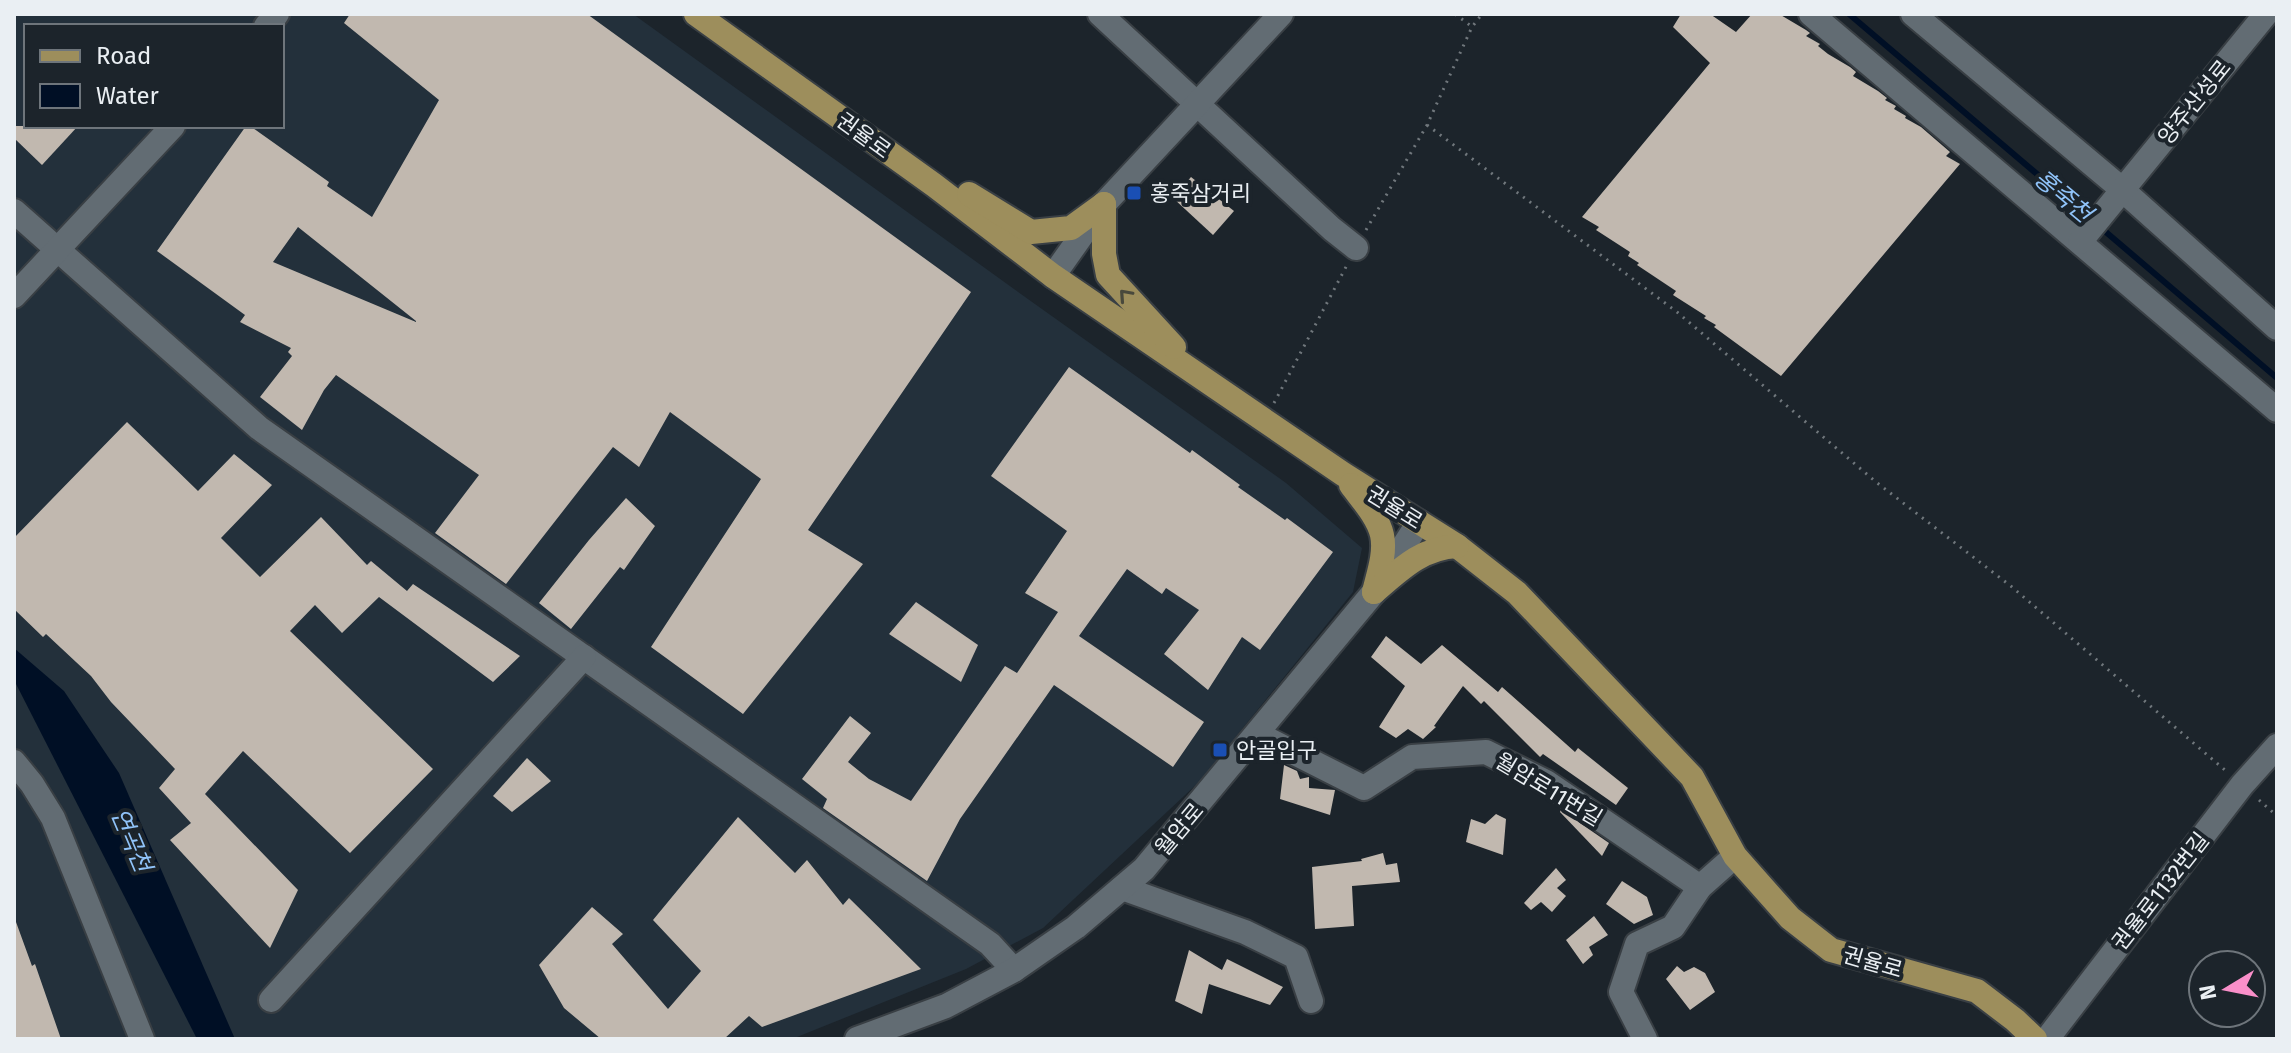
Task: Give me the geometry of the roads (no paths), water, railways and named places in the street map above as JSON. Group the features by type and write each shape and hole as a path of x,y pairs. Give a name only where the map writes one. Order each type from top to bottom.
{"main road":[{"name":"권율로","path":"696,14 934,185 1053,276 1343,474 1457,546 1517,593 1692,777 1735,856 1790,918 1831,950 1977,991 2035,1039"},
{"path":"934,185 968,194 1031,232 1071,228 1104,204"},
{"path":"1104,204 1104,254 1108,275 1196,373"},
{"path":"1343,474 1371,512 1382,534 1382,559 1374,592"},
{"path":"1374,592 1419,557 1440,547 1457,546"}],"street":[{"path":"1100,14 1356,248"},
{"path":"1053,276 1104,204 1281,14"},
{"path":"1811,14 2277,410"},
{"path":"1913,14 2122,190 2277,328"},
{"name":"양주산성로","path":"2080,242 2266,14"},
{"path":"14,296 171,128"},
{"path":"14,211 259,428 990,944 1014,970"},
{"name":"월암로","path":"857,1039 946,1006 1014,970 1076,927 1144,869 1374,592 1419,522"},
{"path":"271,1000 584,657"},
{"name":"월암로11번길","path":"1257,734 1364,788 1412,757 1486,752 1546,782 1700,887"},
{"name":"권율로1132번길","path":"2047,1039 2242,785 2277,746"},
{"path":"14,762 53,818 142,1039"},
{"path":"1645,1039 1621,992 1637,944 1673,927 1700,887 1735,856"},
{"path":"1122,888 1245,932 1296,957 1311,1001"}],"water":[{"name":"연곡천","path":"14,648 64,691 119,773 235,1039 197,1039 14,680"}],"waterway":[{"name":"홍죽천","path":"1849,14 2091,220"},
{"name":"홍죽천","path":"2100,227 2277,378"}],"place":[{"name":"홍죽삼거리","path":"1134,193"},
{"name":"안골입구","path":"1220,750"}]}
